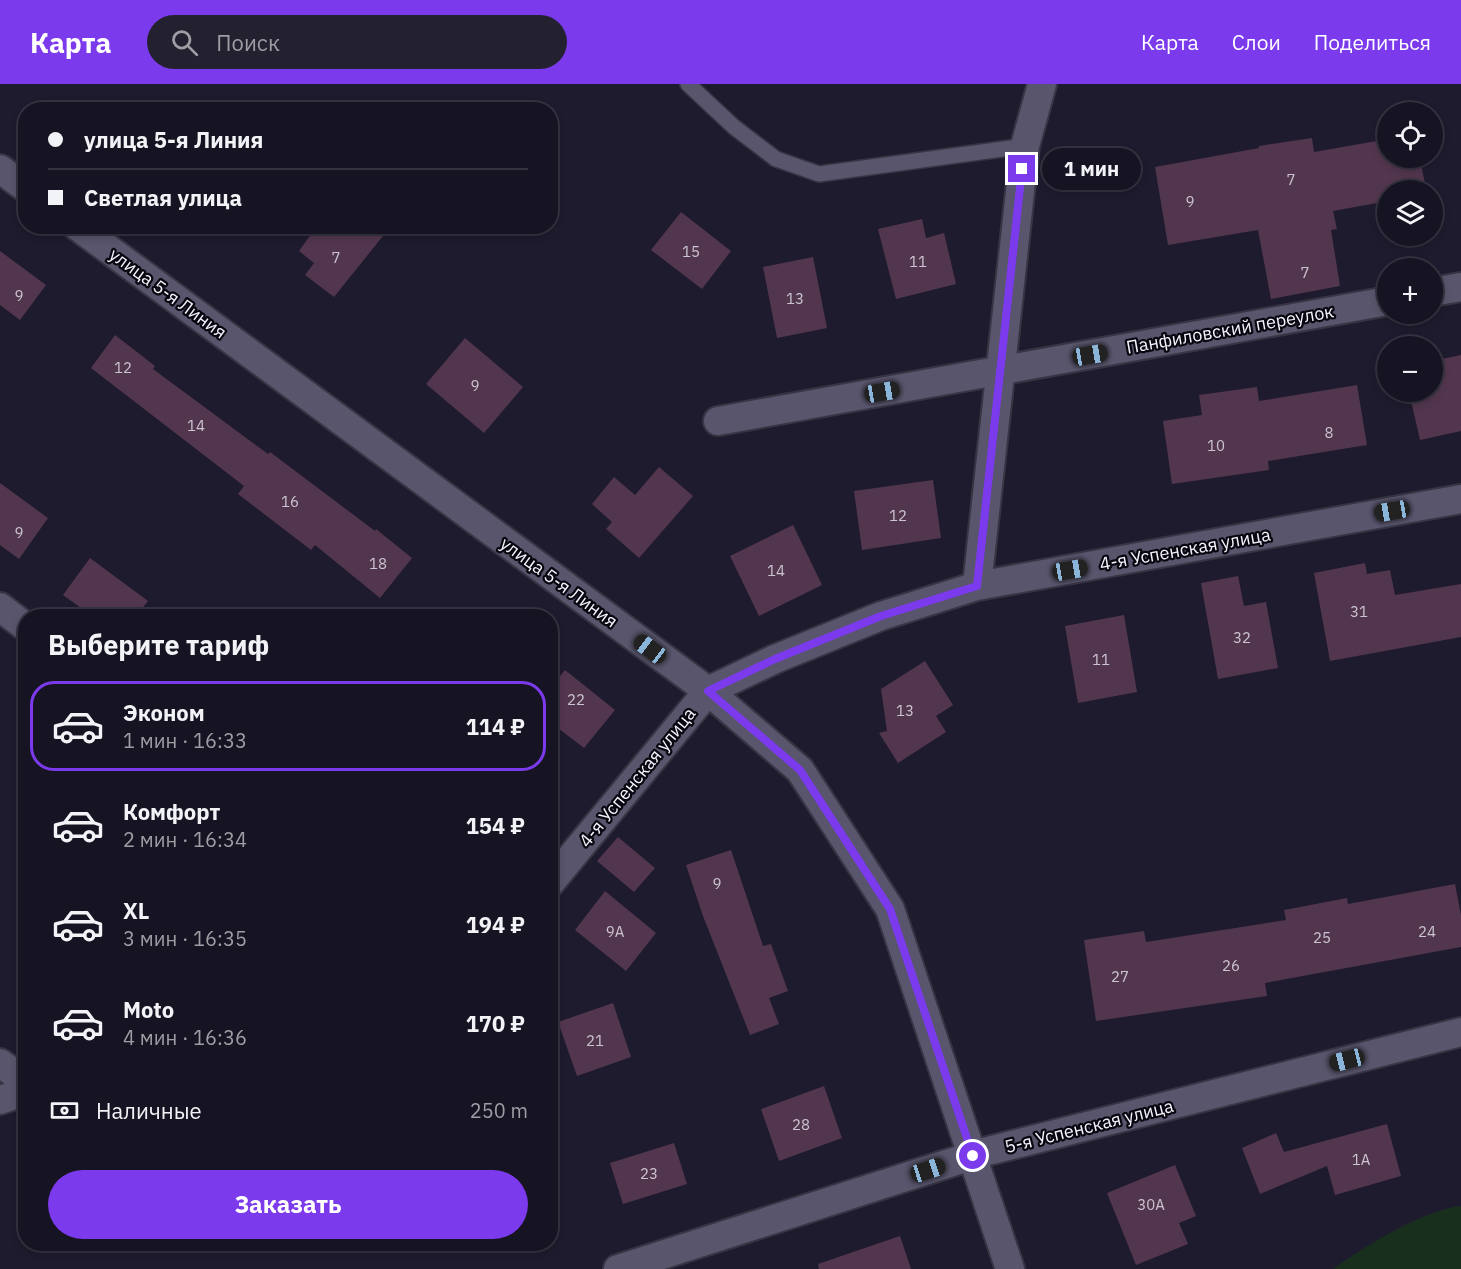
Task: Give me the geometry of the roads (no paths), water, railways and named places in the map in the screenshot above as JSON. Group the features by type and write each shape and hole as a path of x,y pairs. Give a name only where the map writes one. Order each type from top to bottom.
{"street":[{"path":"977,586 1025,147 1042,84"},
{"name":"улица 5-я Линия","path":"88,234 708,691 800,770 890,909 1010,1269"},
{"path":"1443,290 1461,287"},
{"name":"Панфиловский переулок","path":"718,422 1377,303"},
{"name":"4-я Успенская улица","path":"558,873 708,691 775,659 881,616 977,586 1461,499"},
{"path":"0,607 18,621"},
{"name":"5-я Успенская улица","path":"618,1269 973,1156 1461,1032"},
{"path":"0,1063 18,1077"},
{"path":"0,1100 18,1094"}],"lane":[{"path":"688,84 734,127 776,159 819,174 1025,147"}]}
